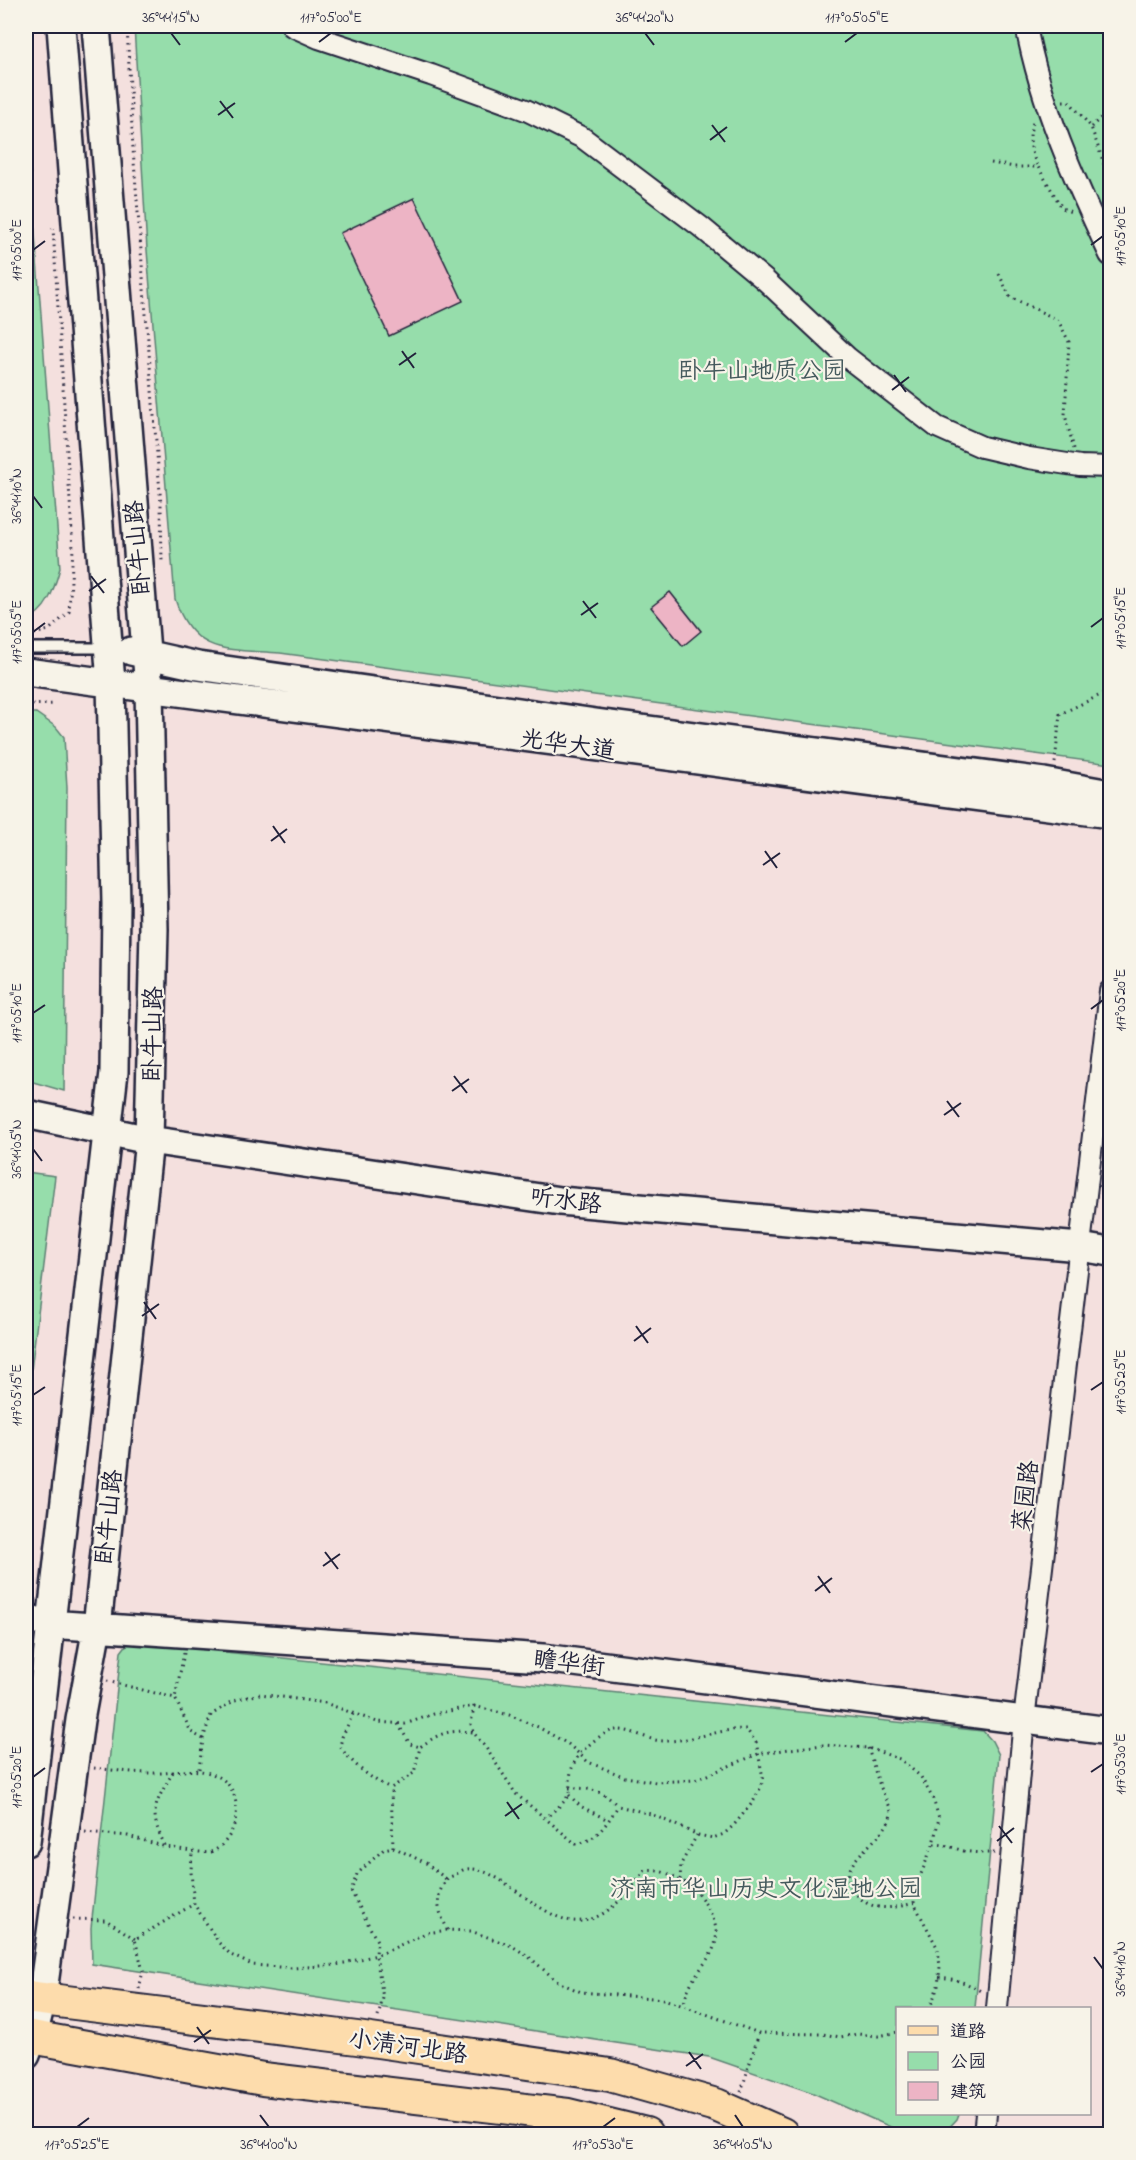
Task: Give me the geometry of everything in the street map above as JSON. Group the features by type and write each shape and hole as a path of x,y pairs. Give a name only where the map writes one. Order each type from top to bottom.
{"main road":[{"name":"卧牛山路","path":"26,1842 38,1621 108,1132 114,1072 116,904 111,683 61,26"},
{"name":"卧牛山路","path":"28,2042 34,1998 53,1918 74,1766 97,1627 149,1140 154,929 149,689 96,26"},
{"name":"光华大道","path":"109,648 146,652 198,666 596,723 1044,782 1110,794"},
{"name":"光华大道","path":"26,672 1110,814"},
{"name":"听水路","path":"26,1114 149,1140 560,1201 1080,1247 1110,1252"},
{"name":"瞻华街","path":"38,1621 543,1658 1110,1731"},
{"name":"小清河北路","path":"34,1998 374,2040 610,2075 716,2105 782,2134"},
{"name":"小清河北路","path":"28,2042 263,2079 568,2115 646,2134"}],"street":[{"path":"292,26 319,38 431,75 526,111 583,138 701,226 766,281 848,358 937,427 982,447 1029,458 1080,466 1110,467"},
{"path":"1026,26 1056,134 1110,255"},
{"name":"菜园路","path":"997,2004 1024,1720 1110,991"},
{"path":"984,2134 987,2115"}],"lane":[{"path":"26,648 109,648"}],"path":[{"path":"127,26 133,149 161,505 162,564"},
{"path":"1091,127 1110,109"},
{"path":"26,636 49,630 69,612 73,549 52,219"},
{"path":"999,274 1010,297 1058,320 1070,342 1065,415 1069,437 1080,466"},
{"path":"1055,765 1060,714 1110,688"},
{"path":"26,705 56,704"},
{"path":"187,1633 180,1681 175,1698 191,1732 203,1739"},
{"path":"88,1677 175,1698"},
{"path":"200,1769 203,1739 211,1715 235,1700 260,1695 325,1703 378,1722 398,1724 474,1706 509,1715 538,1728 568,1744 588,1762 625,1777 656,1782 695,1780 758,1754 823,1745 868,1748 900,1759 921,1777 933,1799 939,1818 933,1844 916,1887 914,1903 938,1949 938,1986 930,2007"},
{"path":"474,1706 471,1724 473,1732 516,1794 576,1844 594,1838 618,1806"},
{"path":"353,1714 342,1737 340,1747 372,1778 391,1788"},
{"path":"398,1724 410,1744 420,1747"},
{"path":"546,1818 569,1795 569,1788 572,1766 580,1755 600,1735 615,1730 635,1733 662,1742 692,1740 726,1729 746,1730 756,1742 763,1778 753,1802 735,1825 724,1834 713,1838 698,1835 651,1814 618,1806 607,1795 587,1788 569,1788"},
{"path":"391,1788 414,1773 420,1747 438,1734 452,1731 473,1732"},
{"path":"868,1748 877,1782 890,1806 891,1814 878,1837 854,1862 848,1875 851,1887 861,1900 875,1907 898,1907 914,1903"},
{"path":"65,1830 128,1836 166,1847 209,1852 222,1844 231,1833 237,1820 237,1804 230,1789 220,1777 200,1769 155,1773 74,1766"},
{"path":"166,1847 156,1828 154,1808 173,1772"},
{"path":"391,1788 393,1847"},
{"path":"569,1795 580,1806 608,1820"},
{"path":"680,1880 681,1864 698,1835"},
{"path":"933,1844 945,1844 978,1853 1012,1853"},
{"path":"374,2040 382,1998 376,1955 377,1941 351,1891 357,1874 384,1849 393,1847 426,1863 446,1879"},
{"path":"192,1851 194,1904 219,1943 231,1955 252,1965 313,1968 352,1962 399,1947 426,1933 448,1930 471,1931 512,1946 528,1956 558,1982 581,1992 648,1997 684,2005 759,2033 823,2034 840,2037 858,2034 878,2036 896,2032"},
{"path":"448,1930 440,1915 437,1897 446,1879 466,1868 498,1877 525,1895 535,1905 563,1919 581,1922 591,1919 618,1903 645,1871 653,1870 693,1887 712,1915 718,1936 714,1949 686,1992 684,2005"},
{"path":"135,1939 194,1904"},
{"path":"53,1918 106,1920 135,1939 143,1971 134,2010"},
{"path":"939,1977 955,1978 970,1984 997,2004"},
{"path":"734,2113 759,2033"}],"green space":[{"name":"卧牛山地质公园","path":"134,26 1110,26 1110,764 280,653 229,649 203,640 192,631 183,618 175,599 147,250"},
{"path":"26,114 60,568 49,599 39,612 26,620"},
{"path":"26,713 36,713 56,727 64,737 67,788 64,1091 26,1080"},
{"path":"26,1172 55,1176 26,1411"},
{"name":"济南市华山历史文化湿地公园","path":"140,1639 206,1650 983,1731 992,1741 999,1755 975,2007 896,2007 896,2115 959,2115 957,2119 943,2134 902,2132 813,2093 709,2057 92,1964 91,1928 121,1652 128,1643"}],"building":[{"path":"414,198 463,301 389,336 340,233"},
{"path":"670,592 701,631 683,646 651,607"}]}
